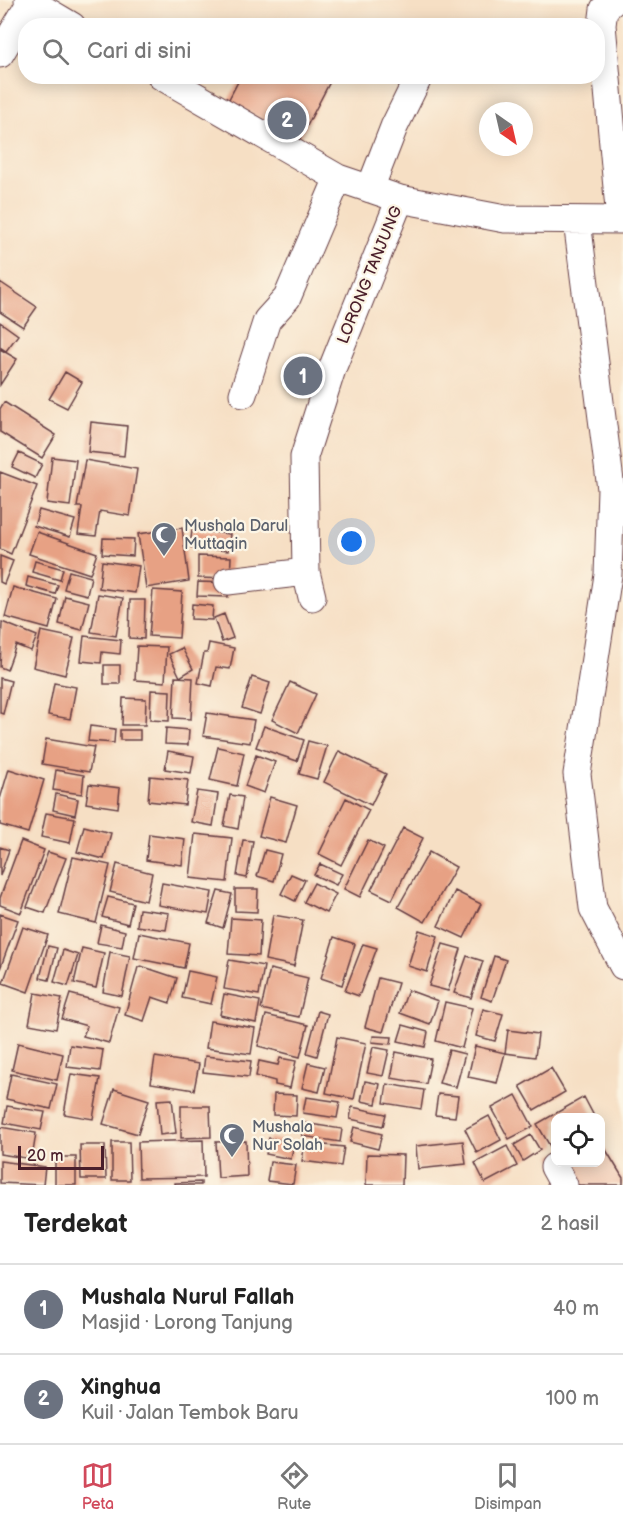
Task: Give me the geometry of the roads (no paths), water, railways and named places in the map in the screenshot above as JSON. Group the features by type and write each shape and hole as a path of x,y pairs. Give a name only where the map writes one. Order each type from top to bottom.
{"street":[{"path":"603,18 604,9 615,0"},
{"path":"20,18 30,1 59,18"},
{"path":"0,54 18,22"},
{"path":"175,84 338,178 400,199 505,219 622,220 605,55"},
{"path":"370,189 394,128 415,84"},
{"path":"243,394 267,320 287,297 338,178"},
{"name":"LORONG TANJUNG","path":"228,581 309,585 304,457 332,369 400,199"},
{"path":"577,221 611,489 608,575 577,774 593,908 623,966"}],"place":[{"name":"Xinghua","path":"287,120"},
{"name":"Mushala Nurul Fallah","path":"303,376"},
{"name":"Mushala Darul Muttaqin","path":"164,558"},
{"name":"Mushala Nur Solah","path":"232,1159"}]}
